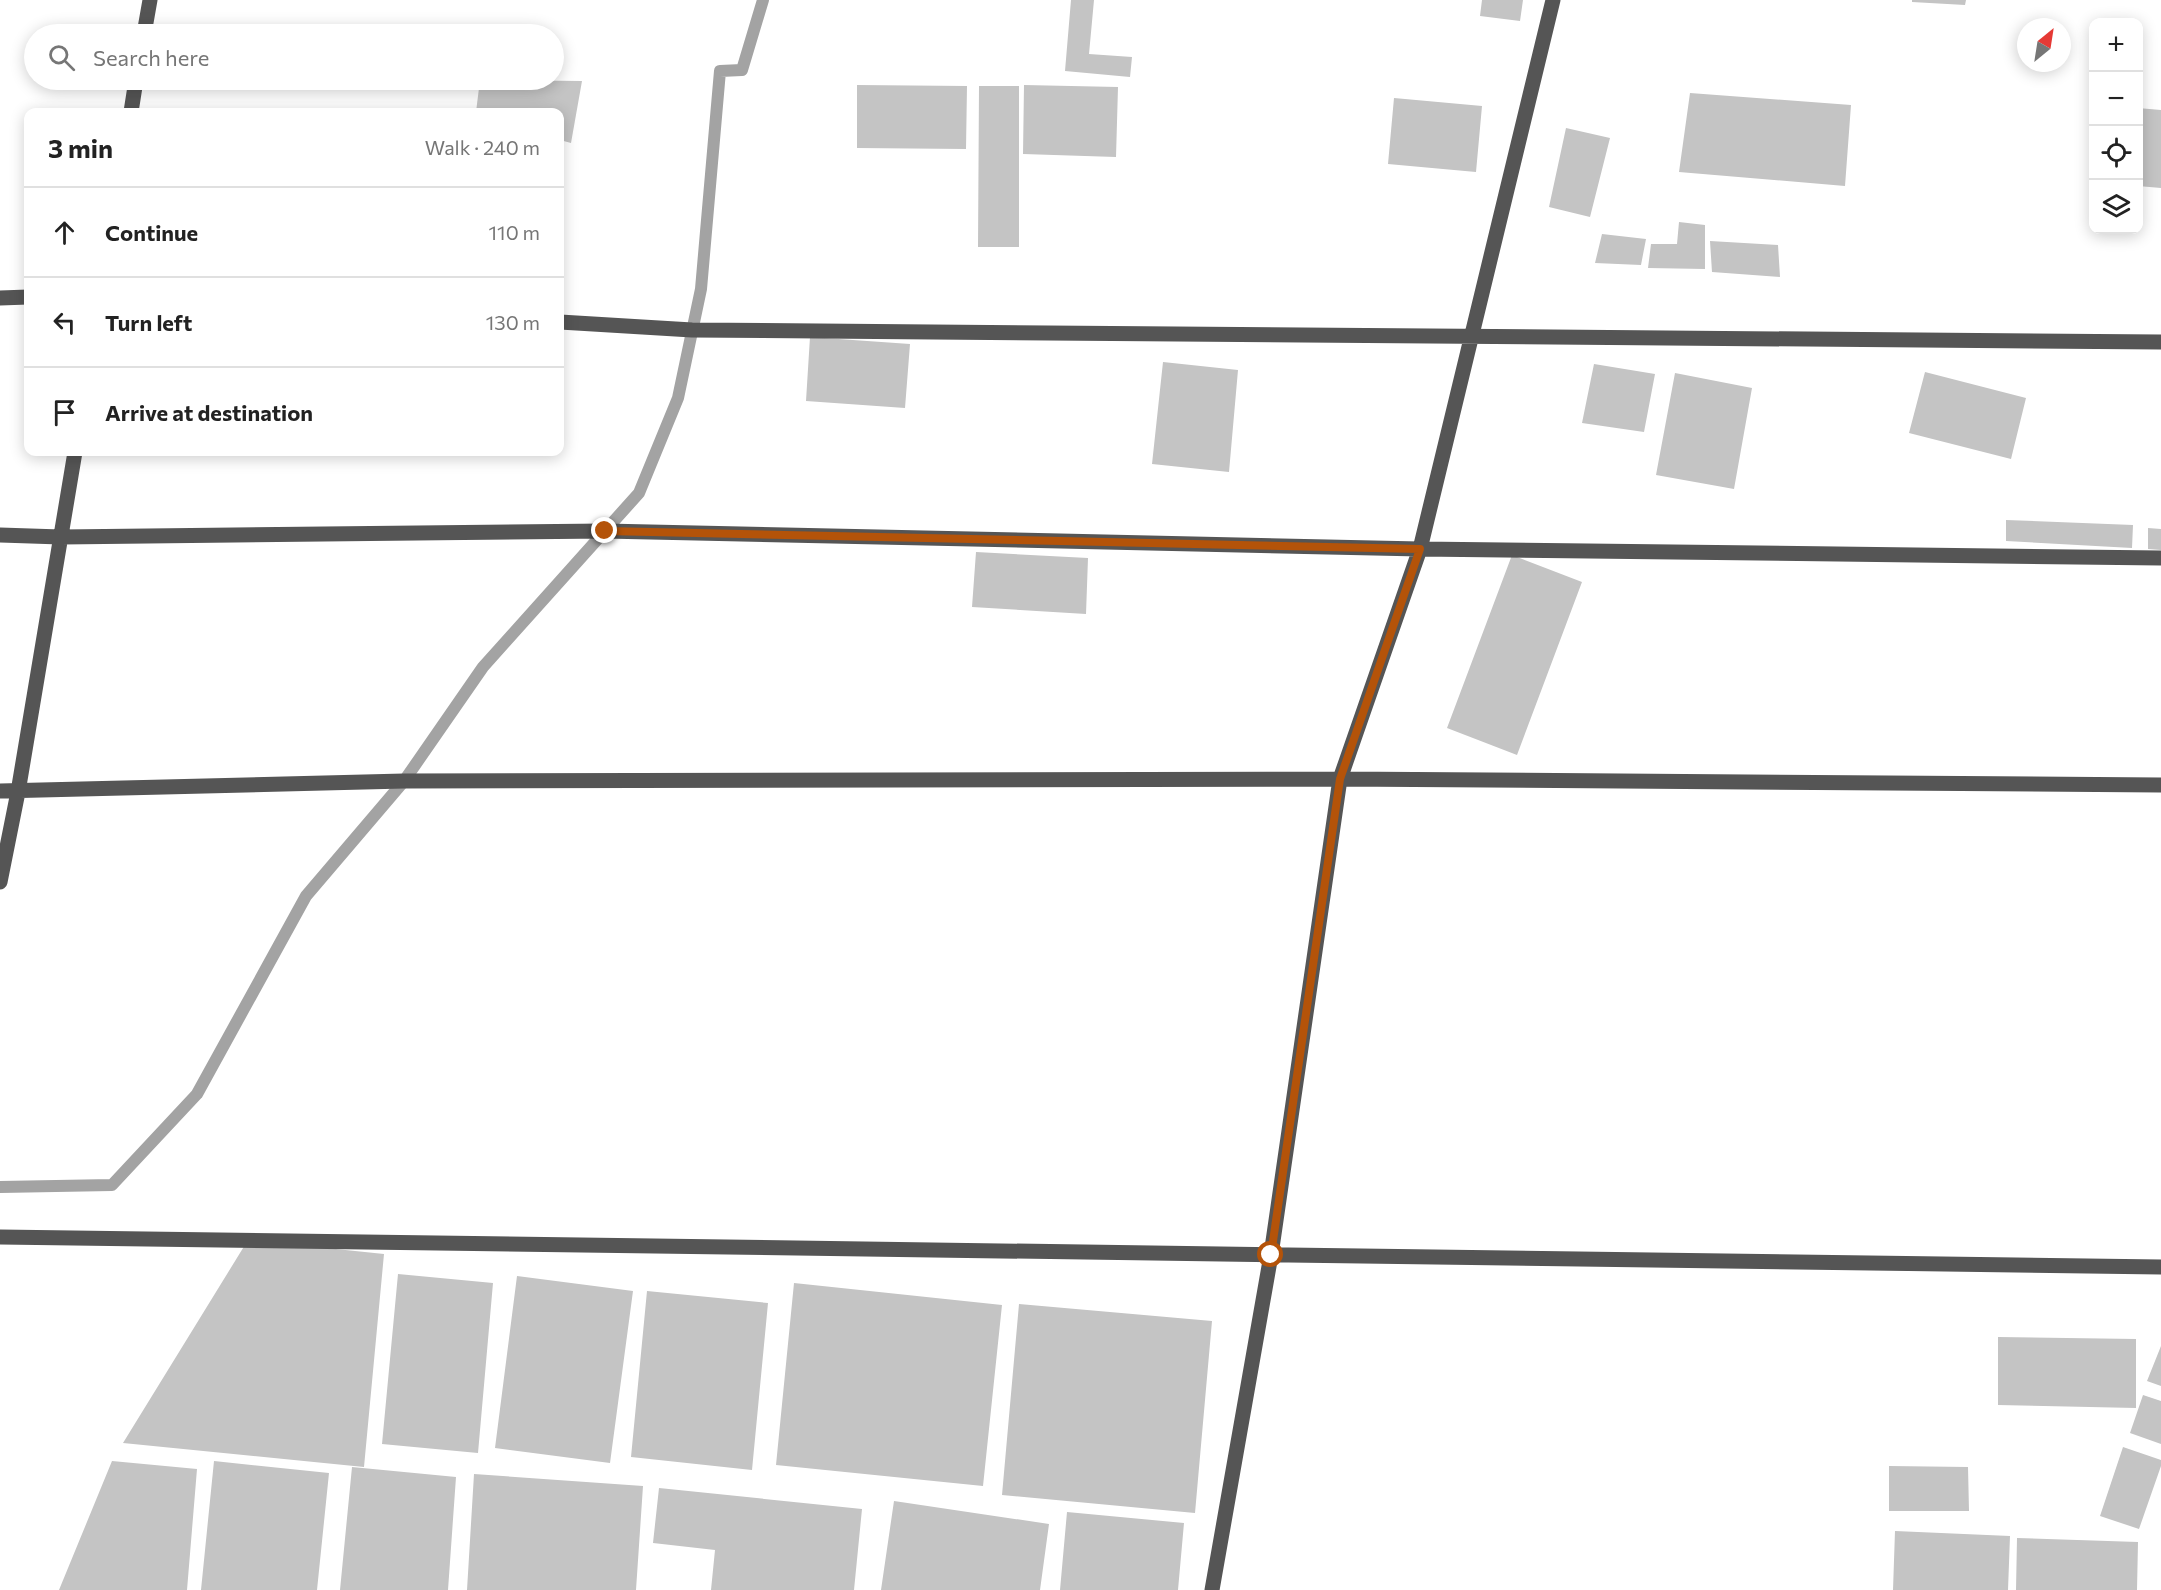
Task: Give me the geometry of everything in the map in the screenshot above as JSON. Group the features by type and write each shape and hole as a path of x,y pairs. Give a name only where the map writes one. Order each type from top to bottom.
{"street":[{"path":"146,24 150,0"},
{"path":"1212,1590 1271,1255 1340,779 1420,549 1553,0"},
{"path":"132,108 134,90"},
{"path":"0,298 24,297"},
{"path":"564,322 692,330 2161,342"},
{"path":"0,882 18,792 74,456"},
{"path":"0,535 61,537 605,531 1420,549 2161,558"},
{"path":"0,791 404,781 1340,779 2161,785"},
{"path":"0,1237 2161,1267"}],"building":[{"path":"1071,0 1094,0 1089,54 1132,57 1130,77 1065,71"},
{"path":"1482,0 1523,0 1520,21 1480,16"},
{"path":"1912,0 1966,0 1965,5 1912,2"},
{"path":"564,81 582,81 571,143 564,141 564,108 476,108 479,90 564,90"},
{"path":"857,85 967,86 966,149 857,148"},
{"path":"1024,85 1118,87 1116,157 1023,154"},
{"path":"979,86 1019,86 1019,247 978,247"},
{"path":"1690,93 1851,105 1845,186 1679,172"},
{"path":"1394,98 1482,106 1476,172 1388,164"},
{"path":"2143,108 2161,110 2161,188 2143,186"},
{"path":"1566,128 1610,138 1590,217 1549,207"},
{"path":"1679,222 1705,225 1705,269 1648,268 1651,244 1677,244"},
{"path":"1602,234 1646,239 1641,265 1595,263"},
{"path":"1710,241 1778,245 1780,277 1712,272"},
{"path":"810,337 910,344 905,408 806,401"},
{"path":"1163,362 1238,370 1229,472 1152,464"},
{"path":"1594,364 1655,374 1644,432 1582,423"},
{"path":"1925,372 2026,398 2011,459 1909,433"},
{"path":"1675,373 1752,388 1734,489 1656,475"},
{"path":"2006,520 2133,525 2132,548 2006,541"},
{"path":"2148,528 2161,529 2161,550 2148,549"},
{"path":"976,552 1088,558 1086,614 972,607"},
{"path":"1512,555 1582,582 1517,755 1447,728"},
{"path":"248,1240 384,1254 364,1467 123,1443"},
{"path":"398,1274 493,1283 478,1453 382,1444"},
{"path":"517,1276 633,1291 610,1463 495,1448"},
{"path":"794,1283 1002,1305 983,1486 776,1465"},
{"path":"647,1291 768,1303 752,1470 631,1457"},
{"path":"1019,1304 1212,1321 1195,1513 1002,1495"},
{"path":"1998,1337 2136,1339 2136,1408 1998,1405"},
{"path":"2161,1346 2161,1386 2147,1381"},
{"path":"2143,1395 2161,1401 2161,1444 2130,1433"},
{"path":"2123,1447 2161,1460 2161,1466 2139,1529 2100,1516"},
{"path":"112,1461 197,1469 187,1590 59,1590"},
{"path":"214,1461 329,1473 317,1590 201,1590"},
{"path":"1889,1466 1968,1467 1969,1511 1889,1511"},
{"path":"352,1467 456,1477 448,1590 340,1590"},
{"path":"474,1474 643,1486 636,1590 467,1590"},
{"path":"659,1488 862,1509 854,1590 711,1590 715,1550 653,1543"},
{"path":"894,1501 1049,1524 1040,1590 881,1590"},
{"path":"1067,1512 1184,1523 1178,1590 1060,1590"},
{"path":"1895,1531 2010,1536 2008,1590 1893,1590"},
{"path":"2017,1538 2138,1542 2137,1590 2016,1590"}],"waterway":[{"path":"0,1187 112,1185 197,1094 306,896 404,781 483,667 639,493 678,398 701,289 720,71 742,70 763,0"}],"route":[{"path":"605,531 1420,549 1340,779 1271,1255"}]}
